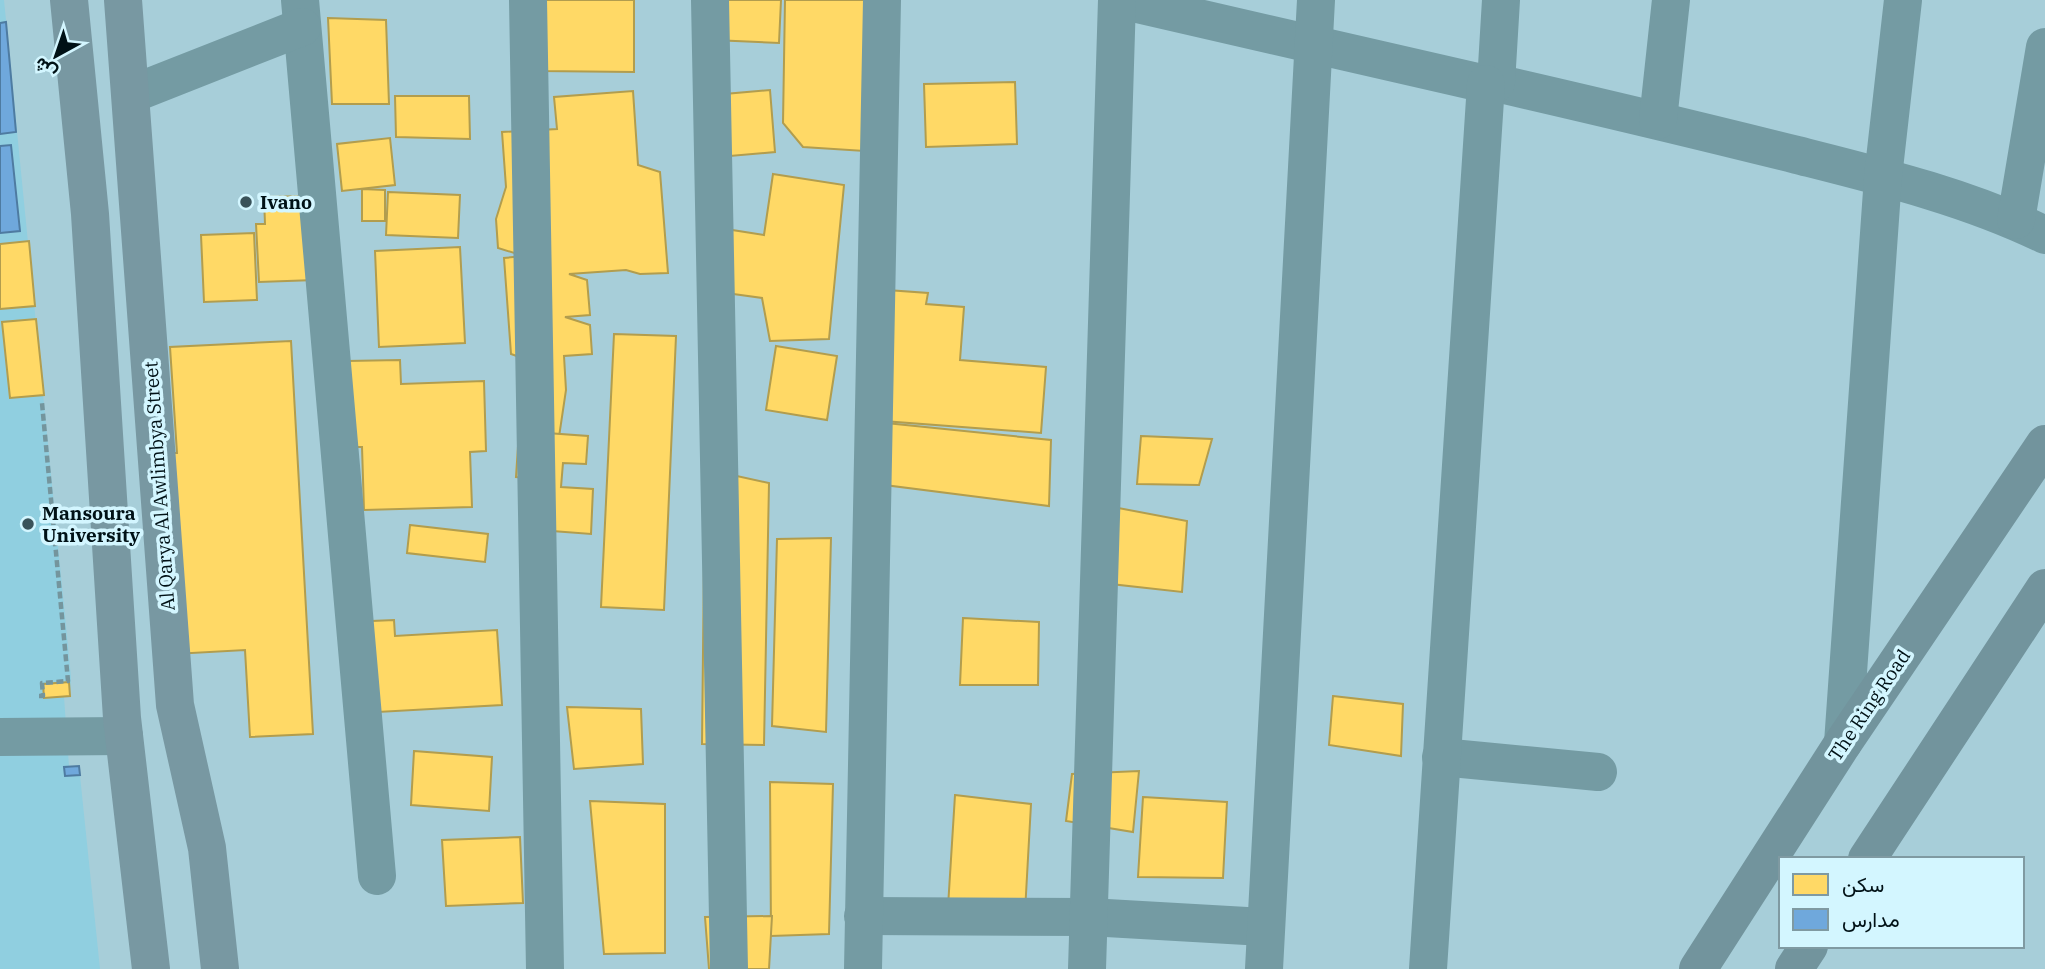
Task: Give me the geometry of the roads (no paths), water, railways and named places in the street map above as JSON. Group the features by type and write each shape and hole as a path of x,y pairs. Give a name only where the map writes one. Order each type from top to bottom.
{"highway":[{"name":"The Ring Road","path":"1698,969 1843,743 2045,444"},
{"path":"1868,857 2045,589"},
{"path":"1794,969 1808,948"}],"main road":[{"path":"69,0 90,214 124,736 151,969"},
{"name":"Al Qarya Al Awlimbya Street","path":"123,0 175,705 207,848 220,969"},
{"path":"90,214 139,210"}],"street":[{"path":"528,0 545,969"},
{"path":"710,0 729,969"},
{"path":"863,969 882,0"},
{"path":"1087,969 1119,0 1315,46 1658,120 1883,177 2030,228 2045,47"},
{"path":"1264,969 1264,927 1316,0"},
{"path":"1429,969 1441,757 1491,84 1501,0"},
{"path":"1658,120 1671,0"},
{"path":"1843,743 1883,177 1903,0"},
{"path":"132,94 301,13 377,876"},
{"path":"0,737 124,736"},
{"path":"1441,757 1598,772"},
{"path":"863,916 1088,917 1264,927"}],"place":[{"name":"Ivano","path":"246,202"},
{"name":"Mansoura University","path":"28,524"}]}
